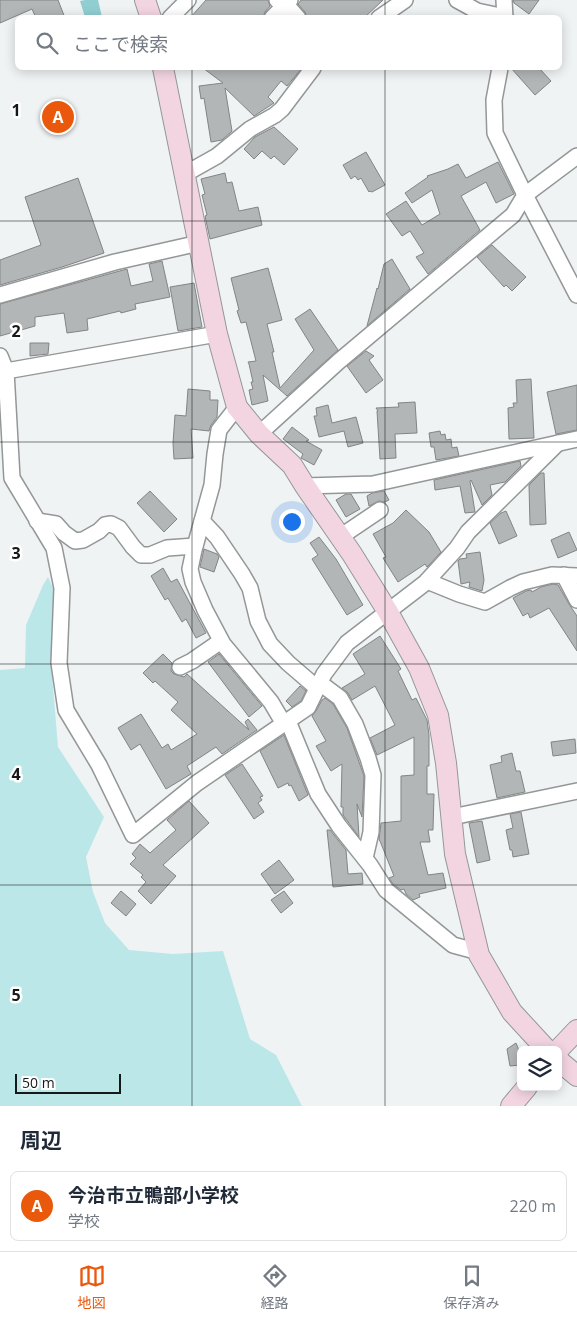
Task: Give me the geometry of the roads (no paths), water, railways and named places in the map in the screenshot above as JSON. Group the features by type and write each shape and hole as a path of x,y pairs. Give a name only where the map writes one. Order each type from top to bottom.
{"street":[{"path":"145,0 150,15"},
{"path":"173,15 188,0"},
{"path":"383,15 405,0"},
{"path":"457,0 477,11 496,15"},
{"path":"504,0 505,15"},
{"path":"274,15 283,2 296,15"},
{"path":"163,70 217,334 238,407 259,434 292,465 388,612 419,668 438,715 446,763 455,854 479,952 512,1012 543,1046"},
{"path":"185,174 217,156 250,129 275,115 282,109 311,70"},
{"path":"500,70 494,100 495,133 577,295"},
{"path":"259,434 338,362 513,215 525,195 577,156"},
{"path":"0,295 115,262 199,243"},
{"path":"6,371 217,334"},
{"path":"0,356 6,371 12,478 54,548 62,588 59,663 66,710 98,765 133,835 196,784 308,707 324,674 347,643 426,581 457,548 468,532 558,443"},
{"path":"238,407 219,430 212,485 190,569 204,610 221,641 286,722 318,794 386,890 453,945 479,952"},
{"path":"305,486 373,484 577,439"},
{"path":"340,537 380,510"},
{"path":"38,521 56,524 75,541 84,540 105,525 110,524 119,528 141,555 150,555 166,548 195,546"},
{"path":"202,521 217,537 250,588 258,621 270,644 288,664 318,686 340,698 355,724 373,775 371,832 364,858"},
{"path":"426,581 485,602 523,582 552,575 570,576 577,600"},
{"path":"180,667 221,641"},
{"path":"452,817 577,791"},
{"path":"562,1046 577,1030"},
{"path":"562,1063 577,1076"},
{"path":"511,1106 523,1091"}],"place":[{"name":"今治市立鴨部小学校","path":"58,117"}]}
